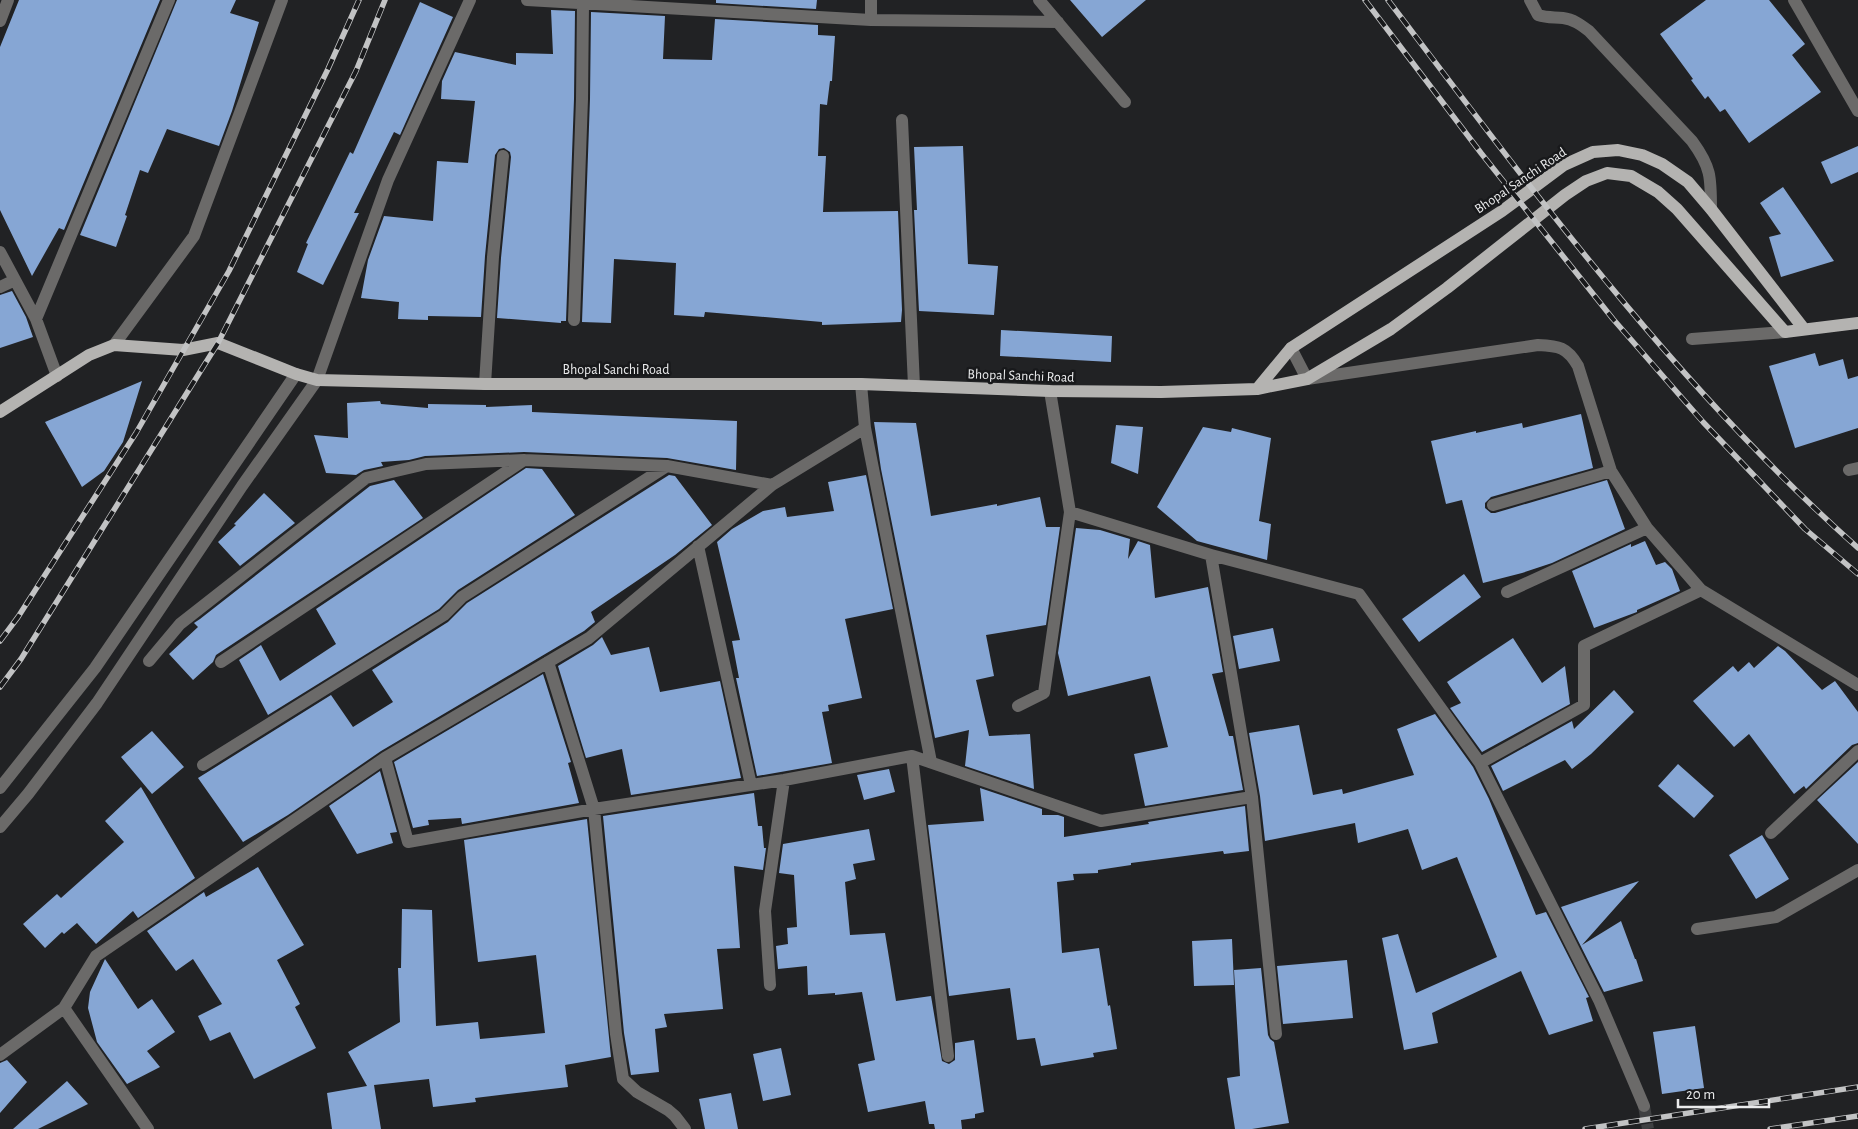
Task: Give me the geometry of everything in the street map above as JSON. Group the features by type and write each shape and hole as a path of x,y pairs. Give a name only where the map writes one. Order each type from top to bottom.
{"main road":[{"name":"Bhopal Sanchi Road","path":"1257,389 1291,348 1502,211 1564,165 1593,152 1618,150 1642,155 1662,164 1688,182 1804,329"},
{"name":"Bhopal Sanchi Road","path":"0,412 89,355 114,345 184,350 218,343 296,374 317,380 485,384 861,384 1050,391 1161,392 1257,389 1307,379 1391,329 1455,282 1565,195 1586,181 1607,173 1622,174 1642,181 1678,209 1785,332"},
{"path":"1785,332 1858,323"}],"street":[{"path":"0,21 8,0"},
{"path":"36,319 169,0"},
{"path":"114,345 194,236 282,0"},
{"path":"0,827 28,794 98,703 242,486 317,380 388,180 470,0"},
{"path":"527,0 871,20 1058,22"},
{"path":"871,20 872,0"},
{"path":"1040,0 1124,102"},
{"path":"1530,0 1538,15 1546,18 1564,18 1578,22 1589,31 1692,141 1704,158 1711,180 1711,209"},
{"path":"1794,0 1856,104"},
{"path":"574,320 582,99 583,4"},
{"path":"902,120 914,386"},
{"path":"485,384 493,257 503,156"},
{"path":"0,252 36,319 57,376"},
{"path":"0,287 15,280"},
{"path":"1692,339 1785,332"},
{"path":"1291,348 1307,379 1538,345 1555,346 1570,353 1578,366 1611,471 1647,528 1701,590 1858,685"},
{"path":"0,788 95,668 296,374"},
{"path":"861,384 865,428 931,762"},
{"path":"1018,706 1044,693 1070,512 1050,391"},
{"path":"0,1055 64,1008 96,956 385,758 589,638 772,485 865,428"},
{"path":"149,661 180,624 366,478 426,464 524,460 667,466 772,485"},
{"path":"221,662 524,460"},
{"path":"203,765 444,615 462,597 667,466"},
{"path":"1493,505 1611,471"},
{"path":"1070,512 1211,555 1359,594 1480,763 1599,1000 1644,1106"},
{"path":"1507,592 1647,528"},
{"path":"698,546 751,785"},
{"path":"1211,555 1252,797 1276,1034"},
{"path":"1480,763 1584,705 1584,646 1701,590"},
{"path":"548,662 594,809 616,1034 624,1079 637,1092 668,1110 685,1129"},
{"path":"1771,833 1858,751"},
{"path":"912,756 948,1056"},
{"path":"385,758 408,842 594,809 784,780 912,756 1101,821 1252,797"},
{"path":"770,984 765,911 784,780"},
{"path":"1697,930 1776,917 1858,870"},
{"path":"64,1008 148,1129"}],"building":[{"path":"19,0 160,0 64,230 59,228 32,276 0,210 0,47"},
{"path":"177,0 236,0 230,13 259,22 232,111 219,146 167,129 148,173 140,170 116,247 80,235"},
{"path":"716,0 817,0 816,9 716,3"},
{"path":"1070,0 1146,0 1102,37"},
{"path":"1706,0 1769,0 1805,44 1792,55 1821,92 1749,143 1725,109 1720,112 1708,96 1705,99 1691,80 1693,79 1660,34"},
{"path":"420,2 453,17 400,135 394,132 354,213 359,213 323,285 297,272 308,244 306,243 350,152 353,154"},
{"path":"551,10 575,11 574,99 566,321 561,321 561,323 497,318 511,157 510,152 504,148 499,149 495,155 481,317 428,316 428,320 398,319 399,302 361,298 368,260 384,216 433,221 437,161 468,163 475,101 441,99 442,81 455,52 516,65 516,53 553,54"},
{"path":"591,12 665,16 663,59 712,60 715,19 818,25 818,35 835,36 832,81 830,81 827,105 820,104 818,156 826,156 823,212 898,211 901,322 822,325 822,322 705,312 704,317 674,315 676,263 614,259 611,323 582,322 590,99"},
{"path":"963,146 968,264 998,266 994,315 919,311 914,210 917,210 914,147"},
{"path":"1858,146 1858,172 1831,184 1821,162"},
{"path":"1783,187 1834,261 1781,277 1769,237 1781,234 1760,203"},
{"path":"12,291 26,317 33,337 0,348 0,295"},
{"path":"1001,330 1112,336 1111,362 1000,356"},
{"path":"1815,353 1819,366 1843,359 1848,379 1858,376 1858,428 1795,448 1769,366"},
{"path":"142,381 123,442 104,471 82,487 45,422"},
{"path":"380,401 381,404 428,408 428,404 486,405 486,407 532,405 532,412 737,421 736,470 667,458 524,452 425,456 409,460 381,462 383,466 364,470 356,475 326,473 314,435 348,438 347,403"},
{"path":"1581,414 1593,468 1491,497 1485,503 1485,508 1491,513 1495,513 1607,480 1625,529 1552,563 1483,583 1462,500 1446,504 1431,441 1522,423 1523,428"},
{"path":"874,422 916,423 931,516 1040,497 1046,527 1060,527 1046,625 986,635 994,676 976,680 989,736 1030,734 1034,789 965,766 969,730 935,738 881,469"},
{"path":"1116,425 1143,427 1138,474 1111,463"},
{"path":"1203,427 1231,432 1232,428 1271,438 1259,521 1271,524 1267,560 1197,541 1157,507"},
{"path":"526,468 542,469 575,515 458,590 439,609 268,715 239,660 261,645 280,681 336,644 316,609"},
{"path":"669,475 675,476 712,525 675,555 591,612 595,622 584,631 381,751 288,815 243,842 198,778 331,695 353,727 393,702 372,670 448,622 467,603"},
{"path":"866,475 893,609 845,619 862,698 828,705 829,711 822,712 832,763 757,776 736,678 739,678 732,641 740,640 717,542 732,529 763,511 785,507 787,517 834,511 828,482"},
{"path":"394,480 423,518 216,655 213,662 193,680 169,654 198,627 194,623 370,486"},
{"path":"264,493 295,523 240,566 218,542"},
{"path":"1076,528 1100,530 1130,539 1128,559 1138,541 1150,545 1155,598 1208,587 1223,672 1212,674 1229,736 1233,736 1243,790 1145,806 1134,754 1168,747 1150,676 1068,696 1058,653"},
{"path":"1645,541 1656,565 1665,562 1672,569 1680,591 1637,610 1637,612 1594,628 1572,571 1631,544 1631,547"},
{"path":"1464,574 1481,597 1419,642 1402,619"},
{"path":"1273,628 1280,661 1239,669 1233,636"},
{"path":"602,637 611,655 649,647 660,692 720,681 741,778 631,795 622,749 586,758 558,666 593,645"},
{"path":"1513,638 1542,683 1565,666 1570,704 1482,752 1450,708 1461,703 1447,682"},
{"path":"1778,646 1822,690 1835,681 1858,712 1858,743 1852,745 1806,789 1804,786 1794,794 1749,734 1734,747 1693,701 1733,666 1738,672 1749,662 1754,668"},
{"path":"543,674 571,762 568,763 579,803 462,824 461,818 428,820 429,825 413,828 394,762"},
{"path":"1614,690 1634,712 1591,754 1572,769 1565,760 1503,791 1491,766 1572,721 1574,729"},
{"path":"1435,714 1473,767 1489,799 1536,915 1546,912 1589,997 1586,998 1593,1021 1549,1035 1521,971 1432,1013 1438,1043 1404,1050 1382,938 1398,934 1416,993 1497,957 1457,857 1422,870 1408,829 1358,843 1355,823 1265,841 1260,796 1249,733 1299,725 1313,795 1342,789 1343,794 1414,775 1397,729"},
{"path":"152,731 184,767 152,794 121,757"},
{"path":"1858,762 1858,844 1817,800"},
{"path":"1678,764 1714,796 1694,818 1658,786"},
{"path":"889,769 895,792 864,800 857,775"},
{"path":"380,771 397,832 390,833 393,843 357,854 329,806"},
{"path":"141,787 195,878 138,918 133,911 96,944 77,923 64,934 62,932 45,948 23,924 57,894 61,898 124,842 105,821"},
{"path":"980,788 1042,809 1042,815 1064,817 1064,837 1149,824 1148,822 1245,806 1249,851 1224,854 1223,851 1131,863 1131,865 1098,870 1098,873 1073,874 1074,880 1057,882 1062,953 1099,948 1117,1049 1093,1053 1094,1057 1041,1066 1035,1038 1017,1040 1010,988 949,996 928,825 984,821"},
{"path":"754,793 758,826 762,826 764,848 766,848 763,870 734,866 740,948 717,949 723,1009 664,1014 667,1027 655,1029 659,1072 631,1075 624,1033 603,816"},
{"path":"587,819 611,1057 565,1065 568,1087 475,1098 476,1102 433,1107 429,1079 374,1085 381,1129 332,1129 327,1093 367,1086 348,1052 400,1022 398,968 401,968 402,909 432,910 436,1026 478,1022 480,1039 545,1033 536,955 478,962 464,840"},
{"path":"869,829 875,860 853,864 856,879 845,882 850,935 885,933 896,1001 931,996 942,1061 949,1064 955,1060 955,1043 974,1040 984,1112 975,1114 975,1118 961,1120 962,1129 935,1129 934,1124 929,1124 925,1101 868,1112 858,1064 875,1060 862,992 808,995 807,966 778,969 776,946 788,944 787,928 797,927 794,875 779,873 783,844"},
{"path":"1762,835 1789,879 1756,899 1729,855"},
{"path":"258,867 304,945 277,960 300,1004 295,1007 316,1048 254,1079 230,1032 210,1041 198,1016 222,1004 193,959 176,971 147,931 204,892 206,897"},
{"path":"1639,881 1582,945 1621,921 1643,981 1604,992 1561,907"},
{"path":"1232,939 1234,985 1194,986 1192,941"},
{"path":"105,959 138,1009 152,999 175,1032 147,1051 160,1067 127,1084 97,1042 88,1008 90,992"},
{"path":"1347,960 1353,1018 1283,1024 1277,966"},
{"path":"1261,968 1268,1035 1274,1042 1289,1123 1252,1129 1235,1129 1227,1078 1240,1076 1234,970"},
{"path":"1695,1026 1704,1088 1662,1094 1653,1032"},
{"path":"781,1048 791,1095 763,1101 753,1054"},
{"path":"7,1060 27,1082 0,1113 0,1063"},
{"path":"67,1081 88,1104 38,1129 13,1129"},
{"path":"731,1093 738,1129 705,1129 699,1099"}],"tunnel":[{"path":"1644,1106 1648,1129"}],"railway":[{"path":"0,641 18,617 136,433 229,271 328,69 359,0"},
{"path":"0,687 21,659 218,343 356,71 385,0"},
{"path":"1365,0 1481,153 1613,319 1703,422 1805,529 1858,574"},
{"path":"1388,0 1497,144 1610,286 1668,355 1729,422 1792,486 1858,548"},
{"path":"1585,1129 1858,1087"},
{"path":"1770,1129 1858,1116"}]}
